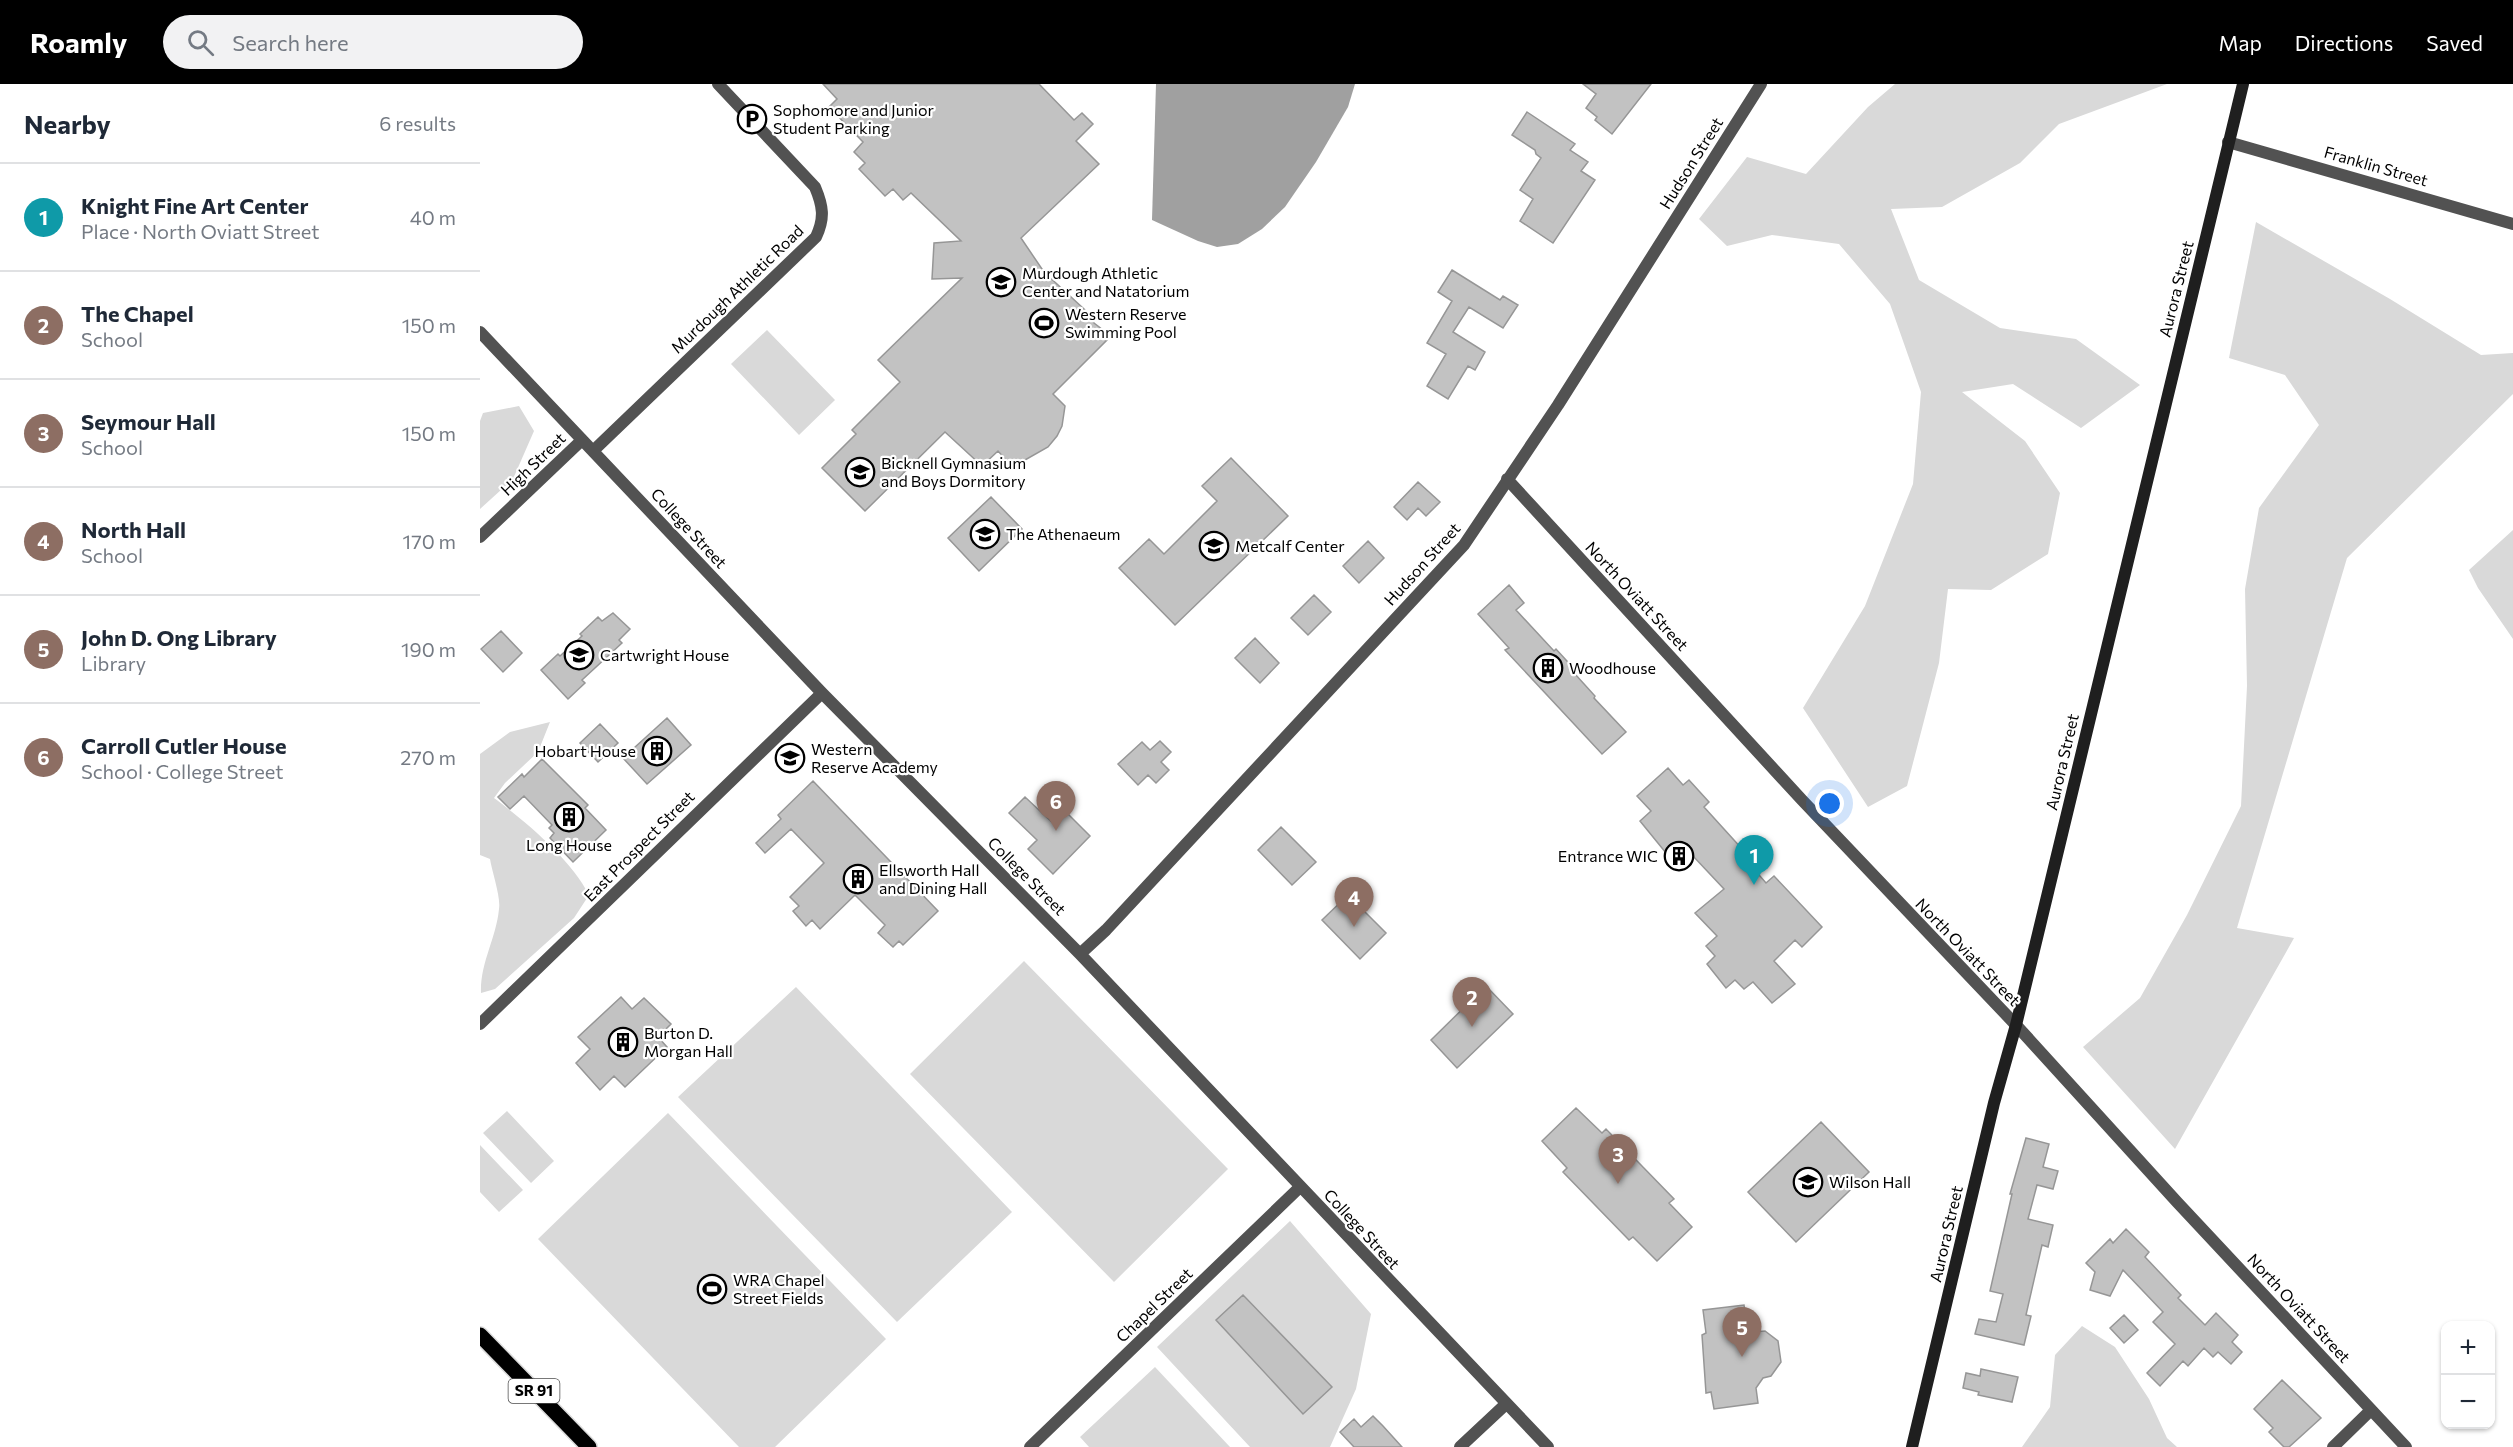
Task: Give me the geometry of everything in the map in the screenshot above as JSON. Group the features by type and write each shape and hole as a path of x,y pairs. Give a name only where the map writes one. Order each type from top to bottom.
{"main road":[{"name":"SR 91","path":"480,1335 589,1447"}],"street":[{"name":"Murdough Athletic Road","path":"593,451 816,237 822,223 823,205 815,187 718,84"},
{"name":"Hudson Street","path":"1080,954 1106,930 1464,545 1558,405 1761,84"},
{"name":"Aurora Street","path":"1912,1447 2243,84"},
{"name":"Franklin Street","path":"2228,142 2513,224"},
{"name":"College Street","path":"480,332 822,693 1080,954 1548,1447"},
{"name":"High Street","path":"480,537 582,440"},
{"name":"North Oviatt Street","path":"1507,479 1849,850 2016,1025 2406,1447"},
{"name":"East Prospect Street","path":"480,1024 822,693"},
{"name":"Chapel Street","path":"1030,1447 1300,1187"},
{"path":"1460,1447 1506,1404"},
{"path":"2333,1447 2371,1410"}],"shaded area":[{"path":"1156,84 1355,84 1348,107 1316,162 1285,207 1262,229 1238,244 1217,247 1152,220"},
{"path":"1895,84 2167,84 2059,124 2020,163 1942,207 1891,209 1919,280 2000,328 2076,339 2140,385 2081,428 2013,384 1962,392 2025,441 2060,493 2048,554 1991,590 1948,589 1939,663 1907,786 1868,807 1803,708 1865,606 1913,484 1921,392 1890,304 1839,244 1772,235 1727,246 1699,219 1747,157 1806,174 1868,107"},
{"path":"2256,222 2390,299 2481,355 2513,353 2513,394 2347,558 2237,928 2294,938 2175,1149 2083,1047 2140,998 2187,915 2241,806 2247,686 2245,589 2259,508 2319,425 2285,375 2229,358"},
{"path":"767,330 835,400 799,435 731,364"},
{"path":"519,406 534,431 513,479 480,509 480,421 483,413"},
{"path":"2513,530 2513,639 2478,588 2469,570"},
{"path":"550,722 538,752 505,783 494,798 520,818 560,855 589,895 574,918 495,989 481,993 485,961 495,931 499,904 490,859 480,855 480,754 510,732"},
{"path":"1024,961 1228,1169 1114,1282 910,1074"},
{"path":"796,987 1012,1212 897,1322 678,1097"},
{"path":"507,1111 554,1161 531,1183 483,1133"},
{"name":"WRA Chapel Street Fields","path":"668,1113 886,1339 775,1447 739,1447 538,1239"},
{"path":"480,1145 523,1190 499,1212 480,1192"},
{"path":"1290,1221 1371,1314 1356,1389 1330,1447 1250,1447 1157,1347"},
{"path":"2082,1326 2115,1347 2149,1399 2167,1438 2177,1447 2022,1447 2050,1407 2055,1355"},
{"path":"1155,1367 1230,1447 1089,1447 1080,1437"}],"building":[{"name":"Murdough Athletic Center and Natatorium","path":"823,84 1039,84 1074,120 1082,113 1093,124 1076,141 1099,164 1021,238 1044,272 1084,309 1094,323 1111,336 1053,394 1065,406 1062,426 1057,436 1048,447 1025,460 1009,463 998,451 982,466 945,432 865,511 822,468 856,434 852,430 900,382 878,360 962,278 932,279 934,243 961,241 911,193 903,200 893,189 885,196 859,169 865,163 854,152 863,142 829,107 837,99"},
{"path":"1583,84 1651,84 1612,134 1595,120 1597,117 1586,108 1596,94"},
{"path":"1527,112 1575,144 1570,150 1588,162 1581,171 1595,180 1553,243 1520,221 1533,199 1520,190 1541,158 1535,150 1512,135"},
{"path":"1452,270 1500,300 1503,296 1518,305 1503,328 1469,307 1453,332 1485,352 1475,370 1468,366 1448,399 1427,386 1446,354 1427,343 1452,301 1438,292"},
{"name":"Metcalf Center","path":"1231,458 1288,516 1175,625 1119,568 1149,539 1164,554 1217,501 1202,486"},
{"path":"1418,482 1440,502 1426,516 1418,508 1407,520 1394,507"},
{"name":"The Athenaeum","path":"991,497 1022,529 979,571 948,538"},
{"path":"1368,541 1384,558 1359,583 1343,566"},
{"name":"Woodhouse","path":"1509,585 1524,603 1516,610 1577,672 1575,674 1595,696 1594,698 1626,732 1602,754 1505,650 1509,648 1478,614"},
{"path":"1314,595 1331,612 1308,635 1291,618"},
{"name":"Cartwright House","path":"613,613 630,629 619,640 622,643 582,680 585,683 568,699 541,670 582,636 580,634 598,617 602,621"},
{"path":"501,631 522,653 503,672 481,649"},
{"path":"1255,638 1279,663 1260,683 1235,658"},
{"name":"Hobart House","path":"667,718 691,745 647,784 623,758"},
{"path":"600,724 618,743 598,762 580,743"},
{"path":"1160,741 1171,752 1161,762 1169,770 1156,783 1148,775 1138,785 1118,764 1142,742 1150,750"},
{"name":"Long House","path":"542,759 588,805 585,808 606,830 573,862 550,838 554,833 549,828 552,825 524,796 510,809 498,797 522,774 524,777"},
{"path":"1668,768 1683,785 1689,780 1709,802 1704,807 1743,850 1740,853 1766,883 1774,876 1822,927 1802,947 1795,940 1774,961 1795,984 1772,1003 1753,982 1744,989 1735,980 1726,988 1707,964 1715,956 1706,946 1717,936 1695,913 1724,889 1693,856 1679,869 1640,821 1651,811 1637,796"},
{"name":"Ellsworth Hall and Dining Hall","path":"813,781 938,911 903,945 899,941 893,947 878,933 885,925 855,895 820,929 812,920 806,926 793,911 799,906 790,897 824,863 791,829 765,853 756,843 781,819 778,815"},
{"path":"1025,797 1055,825 1067,813 1090,836 1053,874 1028,849 1037,840 1009,813"},
{"path":"1281,827 1316,862 1292,885 1258,850"},
{"path":"1348,895 1386,933 1360,959 1322,920"},
{"path":"1486,986 1513,1014 1457,1068 1431,1040"},
{"name":"Burton D. Morgan Hall","path":"621,997 632,1009 644,998 671,1024 658,1037 667,1047 625,1087 614,1076 600,1090 576,1063 590,1049 578,1037"},
{"path":"1576,1108 1602,1133 1606,1129 1674,1199 1669,1203 1692,1227 1657,1261 1633,1237 1629,1240 1563,1172 1567,1168 1542,1141"},
{"name":"Wilson Hall","path":"1821,1122 1869,1172 1796,1242 1748,1192"},
{"path":"2026,1138 2049,1144 2043,1167 2058,1171 2053,1189 2037,1185 2028,1219 2053,1225 2048,1247 2042,1245 2026,1315 2031,1316 2024,1345 1975,1334 1979,1319 1996,1322 2003,1294 1990,1291 2012,1194 2010,1194"},
{"path":"2126,1229 2149,1252 2145,1257 2181,1295 2178,1298 2205,1325 2216,1313 2238,1335 2232,1342 2242,1352 2231,1364 2218,1352 2213,1357 2204,1348 2188,1366 2183,1361 2160,1386 2147,1373 2175,1344 2153,1322 2163,1312 2123,1270 2110,1296 2090,1290 2095,1272 2086,1263 2110,1239 2113,1243"},
{"path":"1243,1295 1332,1387 1303,1414 1216,1320"},
{"path":"1744,1305 1747,1326 1751,1325 1753,1332 1765,1331 1778,1341 1781,1362 1771,1376 1763,1378 1756,1388 1758,1403 1714,1409 1711,1392 1706,1393 1702,1335 1706,1333 1703,1310"},
{"path":"2124,1315 2138,1330 2124,1343 2110,1328"},
{"path":"1981,1369 2018,1377 2012,1402 1978,1395 1979,1392 1963,1388 1966,1373 1980,1376"},
{"path":"2282,1380 2321,1418 2289,1447 2284,1447 2269,1432 2273,1428 2254,1409"},
{"path":"1373,1416 1402,1447 1354,1447 1340,1432 1354,1419 1361,1427"}],"place":[{"name":"Sophomore and Junior Student Parking","path":"752,119"},
{"name":"Murdough Athletic Center and Natatorium","path":"1001,282"},
{"name":"Western Reserve Swimming Pool","path":"1044,323"},
{"name":"Bicknell Gymnasium and Boys Dormitory","path":"860,472"},
{"name":"The Athenaeum","path":"985,534"},
{"name":"Metcalf Center","path":"1214,546"},
{"name":"Cartwright House","path":"579,655"},
{"name":"Woodhouse","path":"1548,668"},
{"name":"Hobart House","path":"657,751"},
{"name":"Western Reserve Academy","path":"790,758"},
{"name":"Long House","path":"569,817"},
{"name":"Carroll Cutler House","path":"1056,831"},
{"name":"Entrance WIC","path":"1679,856"},
{"name":"Ellsworth Hall and Dining Hall","path":"858,879"},
{"name":"Knight Fine Art Center","path":"1754,885"},
{"name":"North Hall","path":"1354,927"},
{"name":"The Chapel","path":"1472,1027"},
{"name":"Burton D. Morgan Hall","path":"623,1042"},
{"name":"Wilson Hall","path":"1808,1182"},
{"name":"Seymour Hall","path":"1618,1184"},
{"name":"WRA Chapel Street Fields","path":"712,1289"},
{"name":"John D. Ong Library","path":"1742,1357"}]}
